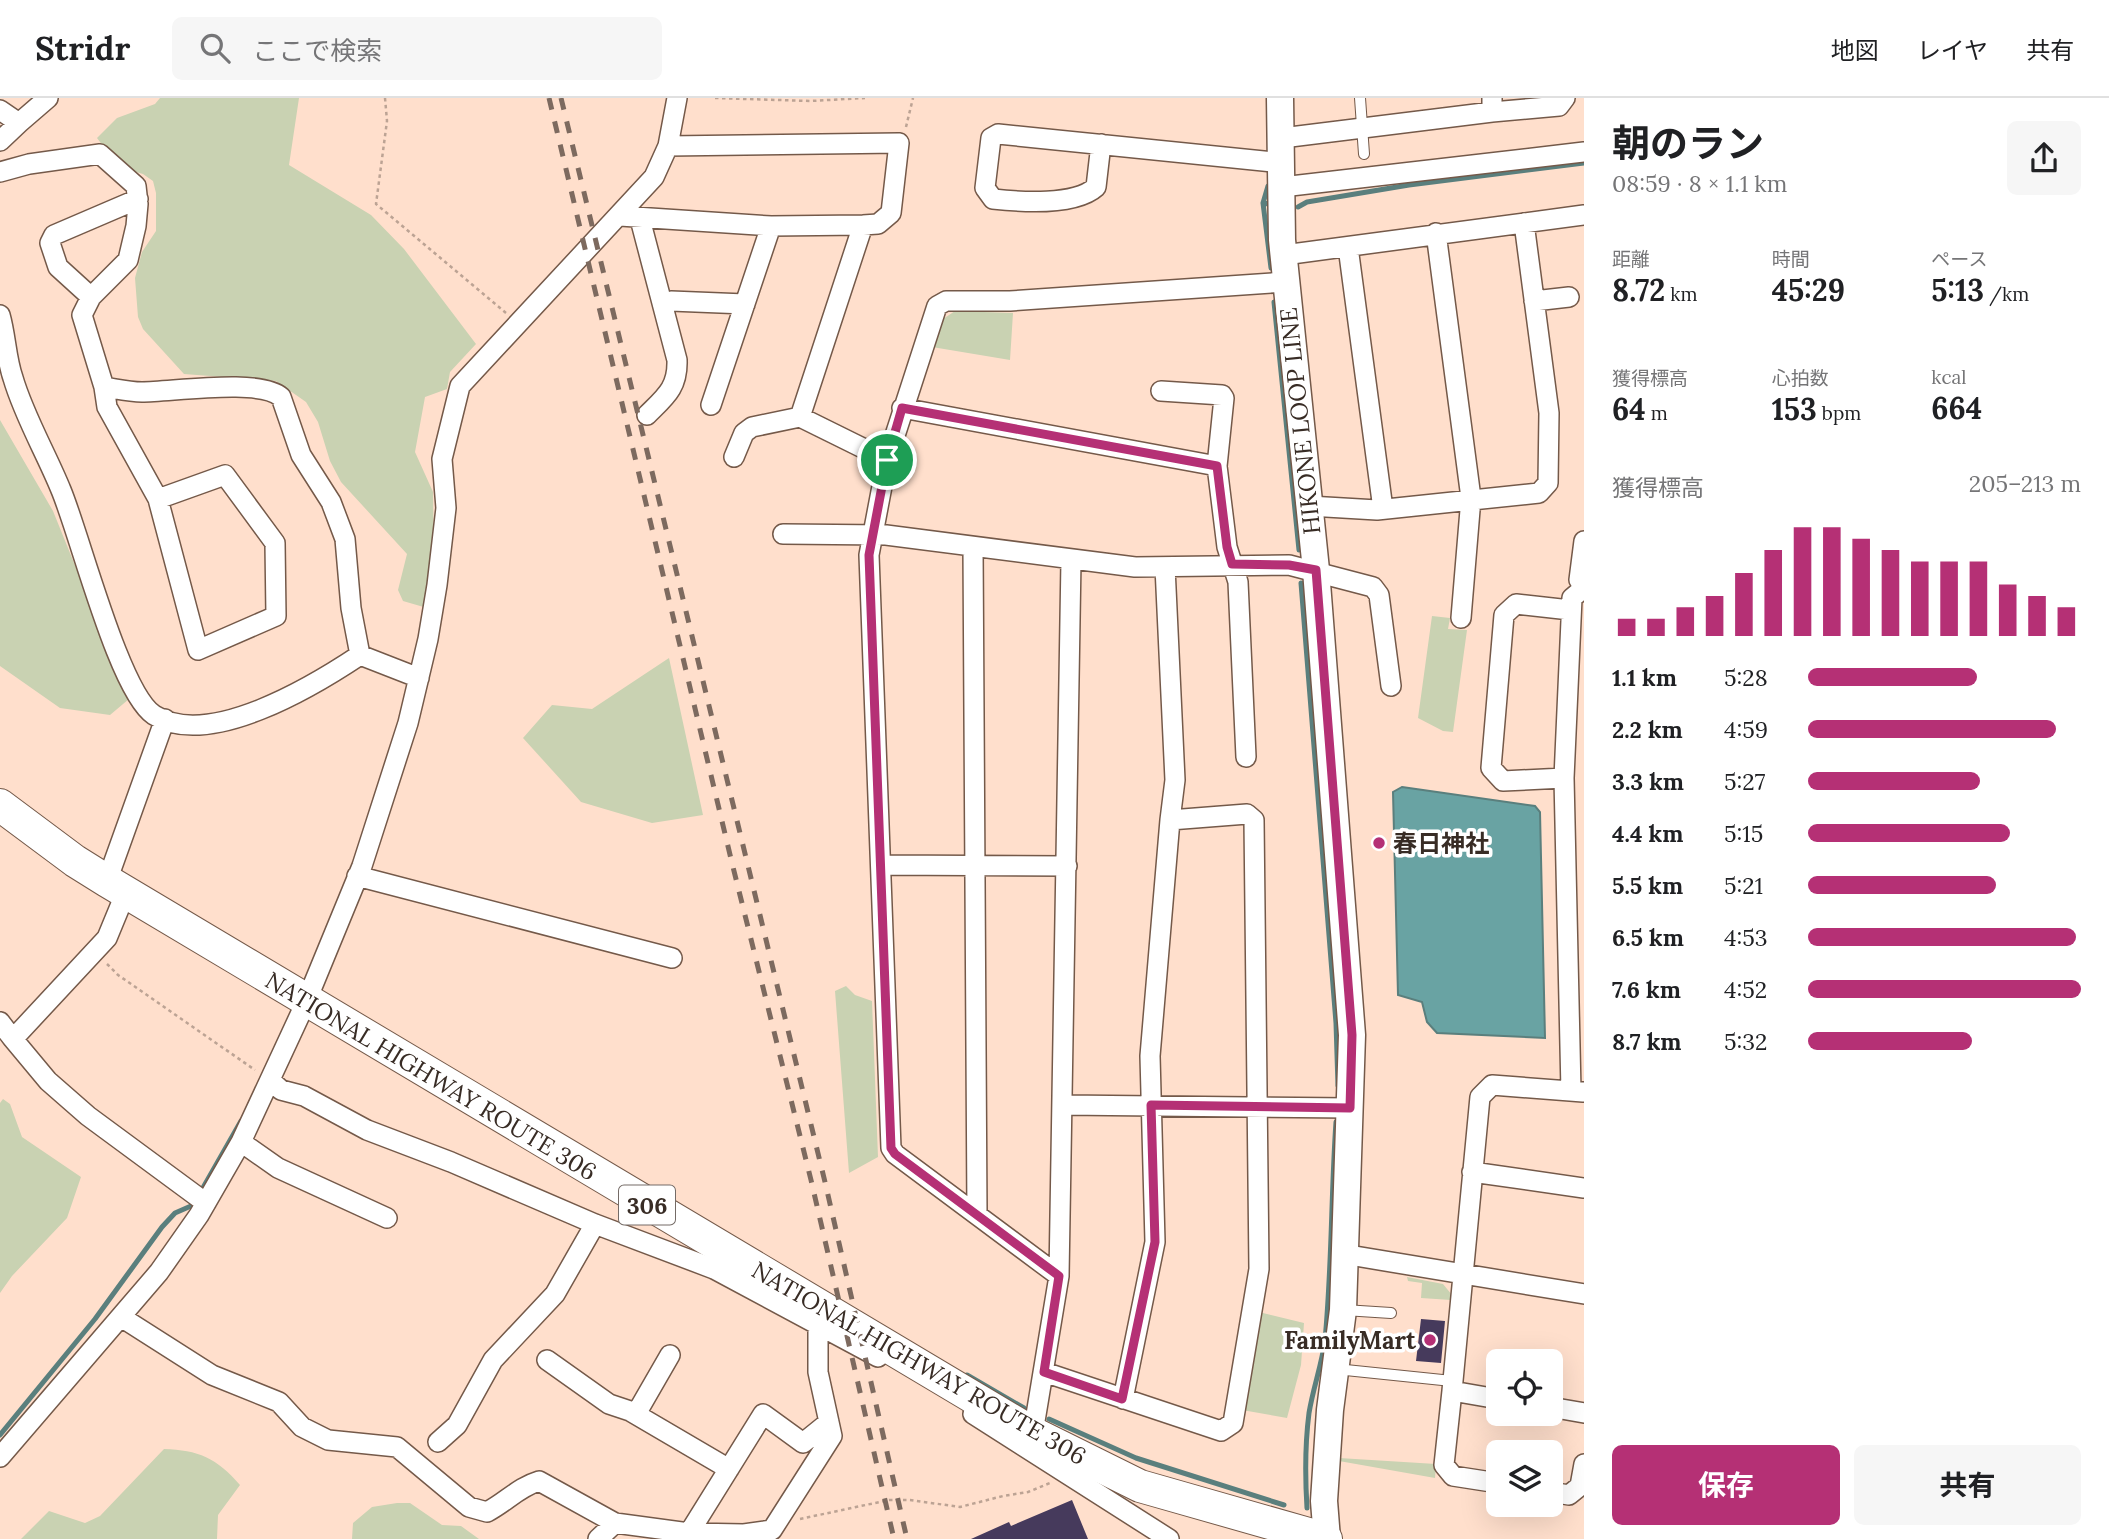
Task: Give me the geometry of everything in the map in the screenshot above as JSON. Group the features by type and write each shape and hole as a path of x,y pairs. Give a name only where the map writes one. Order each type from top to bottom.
{"highway":[{"name":"NATIONAL HIGHWAY ROUTE 306","path":"0,805 75,861 306,1002 1033,1433 1140,1486 1327,1539"}],"main road":[{"name":"HIKONE LOOP LINE","path":"1280,98 1283,247 1316,570 1352,1035 1343,1310 1330,1410 1324,1501 1327,1539"}],"street":[{"path":"0,141 48,98"},
{"path":"0,1457 159,1272 201,1199 241,1142 265,1076 306,1002 358,876 408,723 437,585 446,508 442,459 460,386 621,216 654,177 668,146 677,98"},
{"path":"1282,173 1361,128 1492,105 1559,106 1565,98"},
{"path":"0,110 19,123"},
{"path":"1101,144 1096,187 1087,195 1027,202 993,199 985,188 991,138 998,134 1101,144 1282,173 1584,152"},
{"path":"621,216 771,226 863,225 878,224 891,213 899,143 668,146"},
{"path":"0,172 29,164 100,154 136,186 136,226 128,260 91,297 82,315 104,387 107,407 158,499 198,650 276,616 275,543 225,475 158,499"},
{"path":"91,297 58,267 50,243 54,235 138,199"},
{"path":"1283,247 1348,247 1584,215"},
{"path":"640,219 677,360 678,377 670,390 646,415"},
{"path":"1309,506 1383,509 1539,493 1548,483 1549,413 1524,223"},
{"path":"800,417 863,225"},
{"path":"711,405 771,226"},
{"path":"1436,233 1471,498 1461,618"},
{"path":"1348,247 1383,509"},
{"path":"1059,1276 895,1154 891,1148 869,555 887,460 937,306 946,301 1010,301 1286,282"},
{"path":"1534,301 1569,297"},
{"path":"671,301 745,304"},
{"path":"0,315 13,378 62,492 115,649 133,688 153,715 179,724 205,724 278,704 318,683 360,655"},
{"path":"104,387 142,392 222,388 275,392 281,397 301,455 331,502 345,539 351,608 360,655"},
{"path":"1161,391 1222,395 1224,398 1217,466 1227,547 1238,582 1246,757"},
{"path":"902,408 1217,466"},
{"path":"734,457 744,432 752,427 800,417 887,460"},
{"path":"783,534 886,535 1135,567 1232,564 1289,565 1316,570 1373,587 1379,594 1391,687"},
{"path":"1486,1481 1453,1476 1444,1465 1480,1097 1492,1086 1577,1091 1575,855 1564,778 1570,610 1572,598 1584,588 1579,580 1584,541"},
{"path":"973,547 977,1215"},
{"path":"1033,1433 1059,1276 1064,1105 1070,560"},
{"path":"1122,1399 1155,1242 1150,1056 1175,780 1165,567"},
{"path":"1564,778 1503,781 1491,768 1504,615 1516,604 1570,610"},
{"path":"360,655 419,678"},
{"path":"13,1039 107,939 117,887 165,719"},
{"path":"1044,1372 1221,1431 1233,1423 1259,1269 1254,820 1247,814 1170,820"},
{"path":"881,865 1067,866"},
{"path":"358,876 672,958"},
{"path":"0,1022 48,1081 88,1116 201,1199"},
{"path":"265,1076 281,1090 304,1096 367,1130 451,1162 595,1224 714,1269 907,1373 1169,1539"},
{"path":"1064,1105 1350,1108"},
{"path":"241,1142 278,1168 387,1218"},
{"path":"1472,1172 1584,1188"},
{"path":"438,1442 457,1425 494,1360 555,1294 595,1224"},
{"path":"1343,1254 1395,1269 1463,1274 1584,1294"},
{"path":"121,1317 212,1375 279,1402 302,1427 328,1440 397,1447 469,1507 487,1512 523,1485 539,1481 615,1523 688,1533 744,1534 772,1530 832,1436 818,1371 818,1326"},
{"path":"636,1414 670,1355"},
{"path":"547,1360 609,1404 636,1414 729,1469"},
{"path":"1452,1386 1486,1396"},
{"path":"1563,1409 1584,1413"},
{"path":"688,1533 763,1414 803,1443 829,1422"},
{"path":"1563,1494 1569,1495 1580,1486 1584,1464"},
{"path":"598,1539 615,1523"}],"lane":[{"path":"1360,98 1364,154"},
{"path":"1343,1310 1391,1313"},
{"path":"1336,1369 1452,1386"}],"path":[{"path":"385,98 387,121 376,204 517,323"},
{"path":"715,98 810,101 865,98"},
{"path":"899,143 905,133 913,98"},
{"path":"95,951 118,975 265,1076"},
{"path":"790,1521 890,1500 960,1507 1028,1492 1057,1480 1063,1473"}],"green space":[{"path":"160,98 299,98 289,165 371,215 404,249 476,344 450,372 447,389 425,397 415,452 433,492 434,554 427,608 403,601 398,590 407,554 341,482 330,461 318,422 306,402 276,381 184,374 143,329 138,317 135,278 142,252 156,231 156,193 153,181 143,174 119,167 97,138 117,118 155,104"},
{"path":"955,311 1013,313 1010,360 932,347 943,319"},
{"path":"0,420 53,511 129,699 110,715 60,708 0,666"},
{"path":"1432,616 1450,618 1448,629 1467,630 1453,732 1443,731 1418,718"},
{"path":"669,658 703,815 652,823 581,802 523,738 552,705 592,709"},
{"path":"846,986 855,995 872,1001 878,1157 849,1173 835,991"},
{"path":"3,1099 10,1104 22,1137 81,1177 67,1218 12,1276 0,1293 0,1103"},
{"path":"1407,1277 1443,1284 1452,1295 1451,1300 1421,1298 1422,1283 1408,1281"},
{"path":"1259,1312 1304,1323 1301,1365 1287,1418 1242,1410"},
{"path":"164,1449 187,1451 206,1457 223,1468 240,1485 218,1515 217,1539 21,1539 49,1511 85,1523 100,1516"},
{"path":"1339,1458 1436,1464 1435,1478 1339,1461"},
{"path":"410,1503 442,1525 461,1526 479,1539 352,1539 353,1523 372,1507"}],"water":[{"path":"1402,787 1535,806 1540,812 1545,1038 1437,1033 1427,1022 1422,1002 1398,995 1393,792"}],"building":[{"name":"FamilyMart","path":"1421,1319 1445,1321 1441,1363 1416,1361"},
{"path":"1072,1500 1088,1539 971,1539 1009,1522 1011,1526"}],"waterway":[{"path":"1298,207 1307,202 1409,185 1584,163"},
{"path":"1263,203 1268,186"},
{"path":"1269,204 1263,203 1271,268"},
{"path":"1274,302 1299,550"},
{"path":"1301,583 1336,1023 1338,1086"},
{"path":"0,1435 95,1319 162,1227 175,1213 191,1206 196,1200 241,1121"},
{"path":"1307,1508 1307,1436 1309,1413 1325,1340 1336,1122"},
{"path":"967,1375 1024,1408"},
{"path":"1049,1419 1136,1458 1284,1505"}],"railway":[{"path":"549,98 732,863 811,1180 894,1539"},
{"path":"561,98 825,1182 907,1539"}],"place":[{"name":"春日神社","path":"1379,843"},
{"name":"FamilyMart","path":"1430,1340"}],"route":[{"path":"902,408 1217,466 1227,547 1232,564 1289,565 1316,570 1352,1035 1350,1108 1151,1105 1155,1242 1122,1399 1044,1372 1059,1276 895,1154 891,1148 869,555 887,460 902,408"}]}
